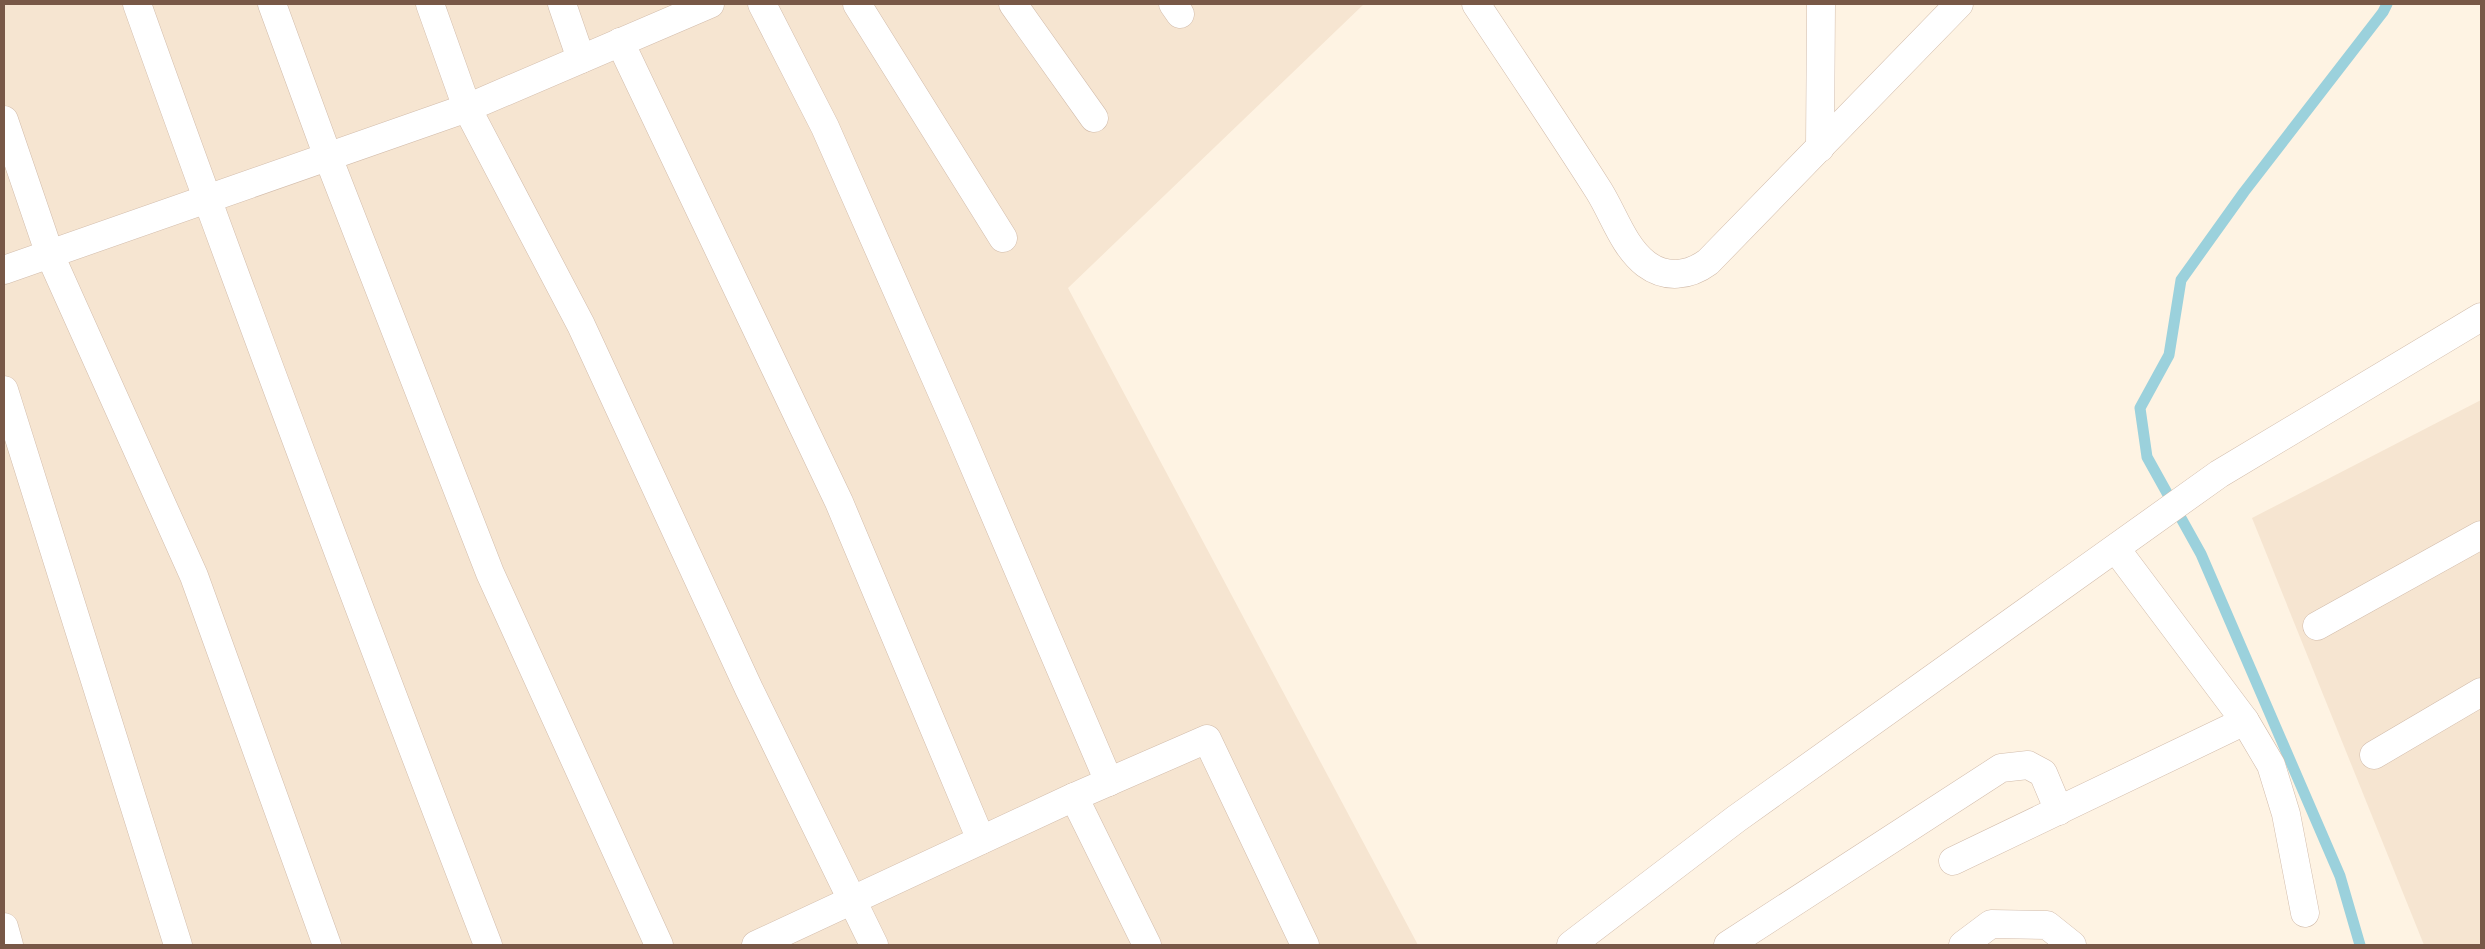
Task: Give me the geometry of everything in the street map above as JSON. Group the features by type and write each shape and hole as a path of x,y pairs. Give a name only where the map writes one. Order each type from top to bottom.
{"street":[{"path":"137,4 206,199 351,590 488,945"},
{"path":"272,4 328,157 490,573 659,945"},
{"path":"430,4 467,108 581,325 749,689 854,900 874,945"},
{"path":"562,4 581,59"},
{"path":"4,270 467,108 710,4"},
{"path":"762,4 825,127 959,431 1109,782"},
{"path":"857,4 1003,238"},
{"path":"1013,4 1094,118"},
{"path":"1476,4 1600,193 1626,241 1646,264 1665,274 1678,275 1695,271 1708,262 1959,4"},
{"path":"1820,148 1821,4"},
{"path":"620,42 839,502 981,840"},
{"path":"4,120 50,255 194,576 326,945"},
{"path":"1581,942 1736,819 2219,474 2481,317"},
{"path":"4,390 178,945"},
{"path":"2317,626 2481,535"},
{"path":"2116,549 2245,721 2271,765 2284,806 2305,913"},
{"path":"2374,755 2481,692"},
{"path":"1953,861 2245,721"},
{"path":"756,945 1074,797 1208,740 1305,945"},
{"path":"1728,945 2001,768 2028,765 2043,773 2059,811"},
{"path":"1074,797 1147,945"},
{"path":"1963,945 1991,924 2048,925 2072,945"},
{"path":"4,927 9,945"}],"shaded area":[{"path":"4,4 1364,4 1068,288 1418,945 4,945"},
{"path":"2481,400 2481,945 2424,945 2252,518"}],"waterway":[{"path":"2360,945 2340,876 2201,554 2147,457 2140,408 2169,355 2181,280 2244,192 2383,12 2387,4"}]}
